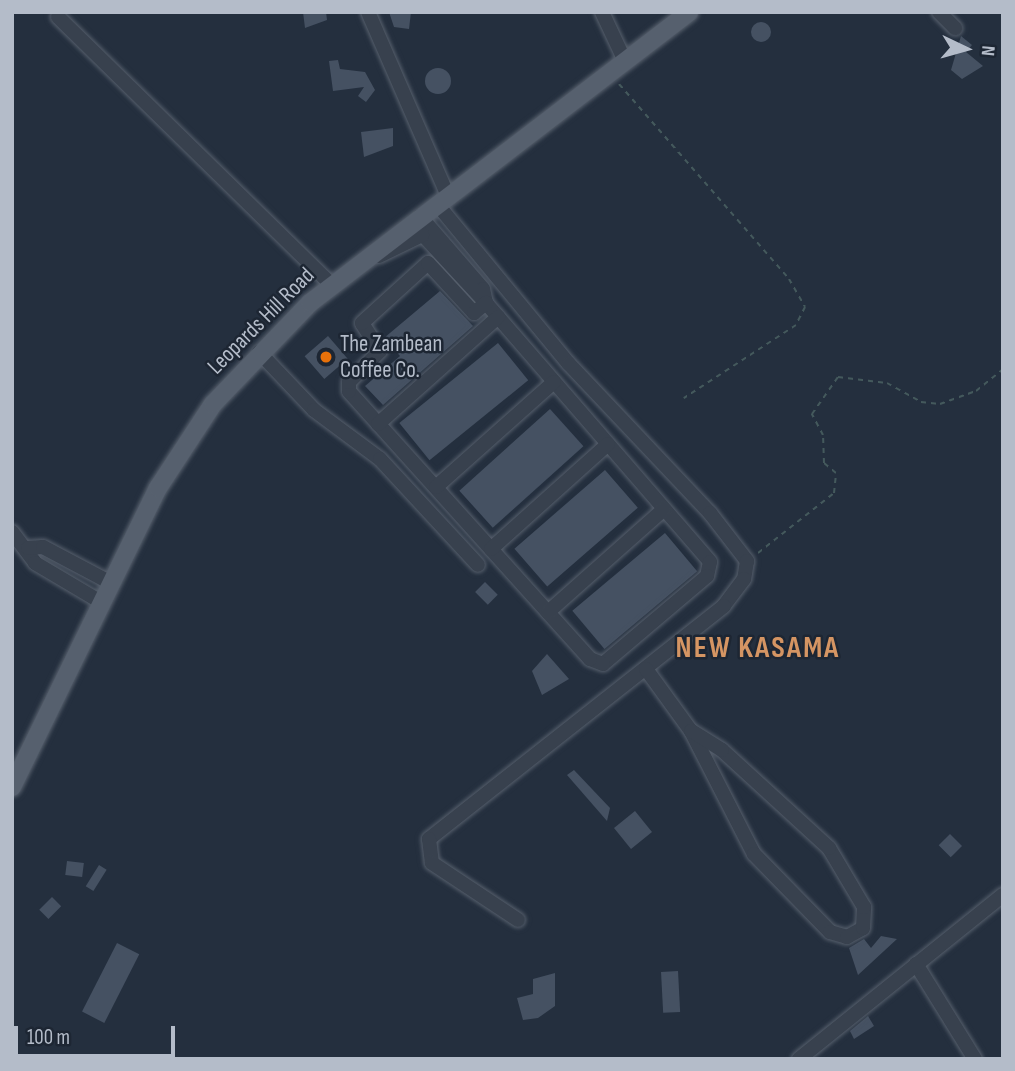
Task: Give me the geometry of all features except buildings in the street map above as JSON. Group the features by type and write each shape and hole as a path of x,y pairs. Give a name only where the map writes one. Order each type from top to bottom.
{"main road":[{"name":"Leopards Hill Road","path":"12,787 101,602 183,447 259,352 332,285 418,225 442,199 686,13"}],"street":[{"path":"368,12 442,199 569,364 710,513 747,561 744,579 724,606 429,839 426,857 432,863 519,920"},
{"path":"602,12 625,61"},
{"path":"939,12 955,28"},
{"path":"58,17 332,285"},
{"path":"418,225 483,289 486,303 710,562 707,576 603,664 590,659 378,424 348,386 380,351 362,323 428,263 474,313 486,303"},
{"path":"378,424 498,317"},
{"path":"259,352 314,410 380,459 478,565"},
{"path":"436,487 554,382"},
{"path":"491,549 608,444"},
{"path":"548,612 664,509"},
{"path":"12,532 28,548 36,563 101,602"},
{"path":"28,548 43,547 111,583"},
{"path":"75,587 83,569"},
{"path":"646,669 691,731 754,854 830,932 848,937 863,928 864,907 829,848 740,765 691,731"},
{"path":"799,1059 1003,895"},
{"path":"916,964 975,1059"}],"path":[{"path":"609,72 789,279 805,307 796,325 684,398"},
{"path":"747,561 834,493 836,473 824,463 823,435 812,414 838,376 887,383 921,402 940,404 976,391 1003,369"}],"place":[{"name":"The Zambean Coffee Co.","path":"326,357"}],"district":[{"name":"NEW KASAMA","path":"758,648"}]}
